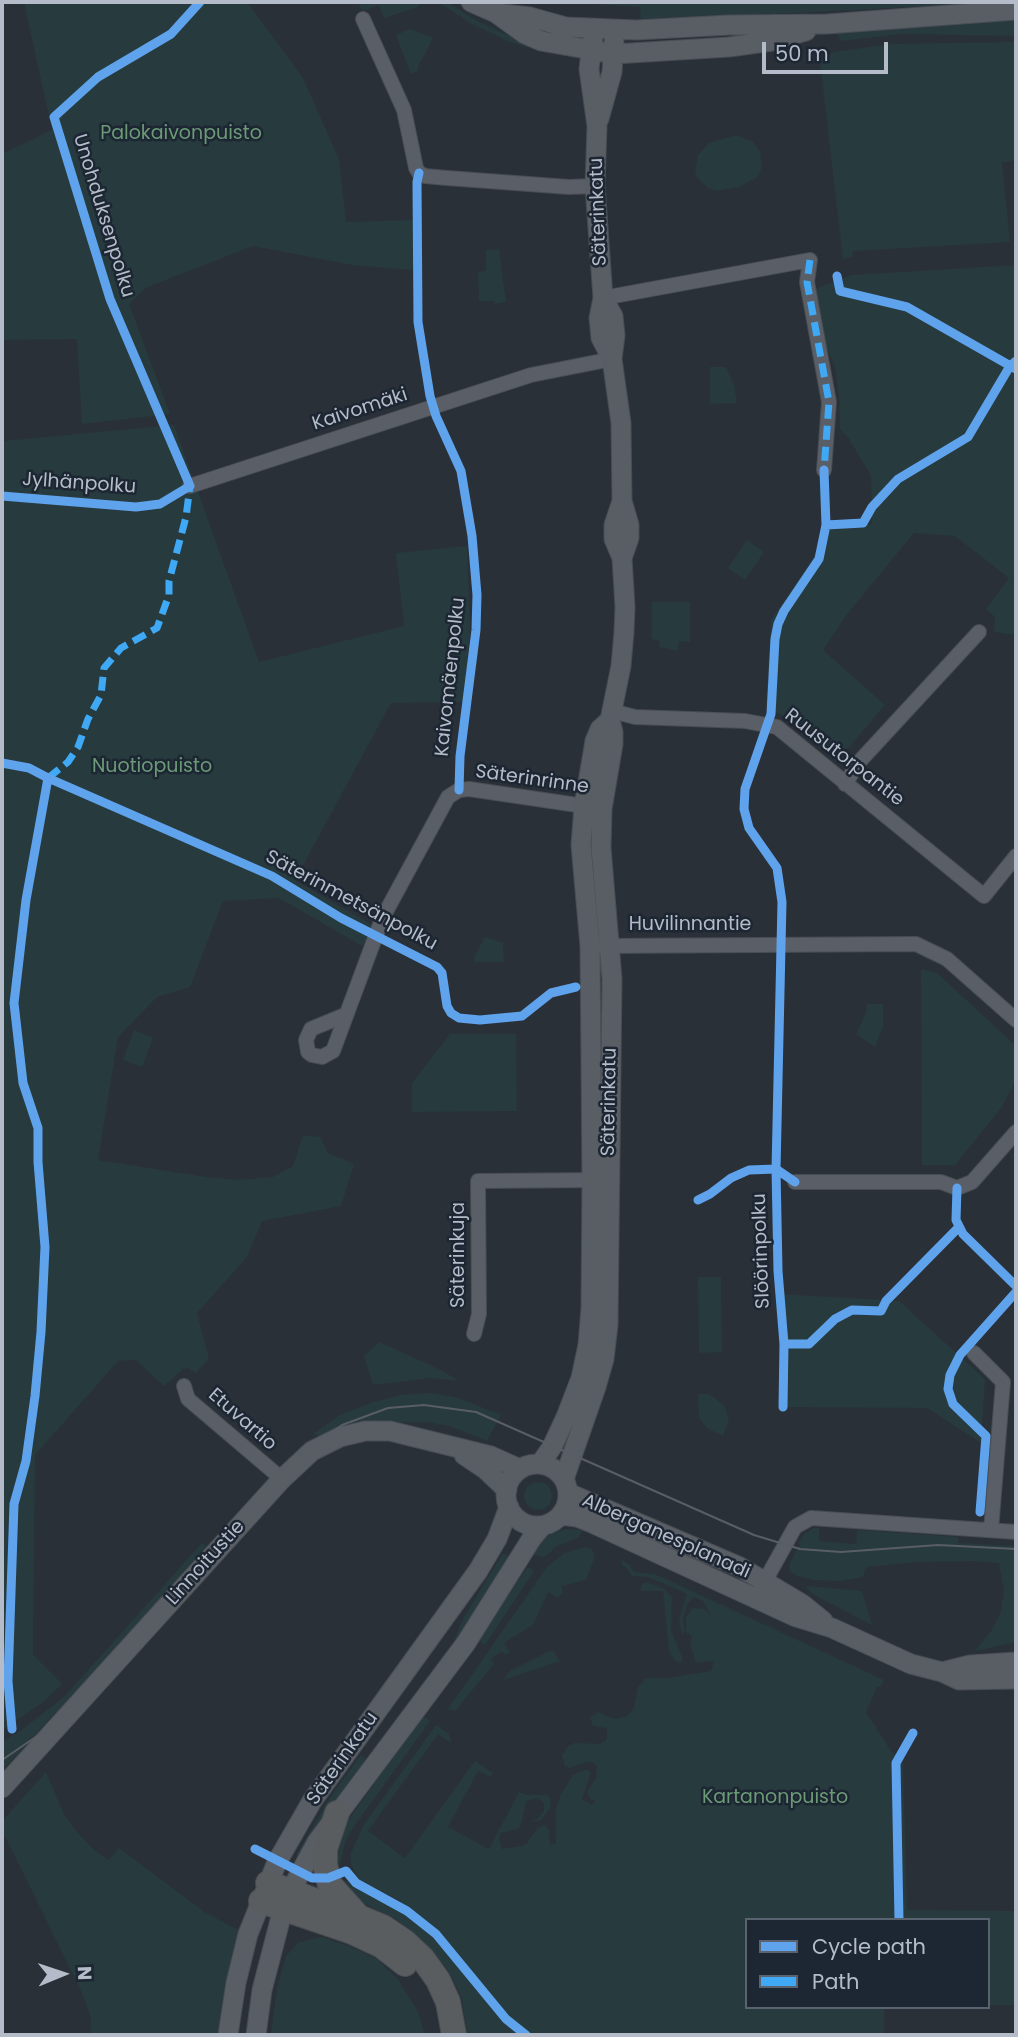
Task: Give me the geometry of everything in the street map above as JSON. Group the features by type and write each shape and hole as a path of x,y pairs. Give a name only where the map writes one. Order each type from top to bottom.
{"highway":[{"path":"337,1813 325,1849 328,1878 339,1896 359,1917"},
{"path":"275,1896 359,1917 394,1935 423,1959 438,1980 448,2002 454,2035"},
{"path":"275,1896 382,1946 401,1959 418,1978 432,2001 440,2035"}],"main road":[{"path":"471,2 496,13 533,37 614,54 729,47 772,41 827,24"},
{"path":"496,13 530,17 566,27 604,30 827,24 1016,10"},
{"name":"Säterinkatu","path":"540,1464 552,1447 566,1417 581,1378 588,1345 601,1180 611,993 600,946 601,848 593,808 612,744 611,716 621,666 624,632 622,558 629,538 629,525 622,501 621,423 612,359 601,338 599,318 603,298 595,186 597,126 589,69 592,51 604,30"},
{"name":"Säterinkatu","path":"597,126 612,72 614,54 604,30"},
{"name":"Säterinkatu","path":"566,1486 604,1359 608,1325 601,1180"},
{"name":"Linnoitustie","path":"2,1788 282,1479 312,1451 340,1437 365,1431 397,1432 491,1456 520,1469"},
{"name":"Linnoitustie","path":"455,1447 485,1469 508,1498"},
{"path":"540,1464 554,1469 566,1486 567,1504 561,1515 542,1526 522,1522 508,1498 512,1478 520,1469 540,1464"},
{"name":"Alberganesplanadi","path":"566,1486 740,1567 759,1590"},
{"name":"Säterinkatu","path":"256,2035 275,1896 312,1801 478,1572 497,1539 508,1498"},
{"name":"Alberganesplanadi","path":"561,1515 592,1523 759,1590 796,1617 832,1628 911,1664 942,1672 959,1680 1016,1679"},
{"name":"Säterinkatu","path":"228,2035 236,1983 248,1934 466,1643 542,1526"},
{"name":"Alberganesplanadi","path":"942,1672 970,1665 1016,1662"}],"street":[{"path":"363,19 404,110 419,173 447,178 569,187 595,186"},
{"path":"603,298 810,260 807,282 829,401 824,470"},
{"name":"Kaivomäki","path":"190,486 531,374 612,359"},
{"path":"845,785 859,762 979,632"},
{"name":"Ruusutorpantie","path":"611,716 768,723 777,727 984,896 1016,856"},
{"name":"Säterinrinne","path":"345,1015 382,919 448,797 459,790 470,789 593,808"},
{"name":"Huvilinnantie","path":"600,946 916,944 947,959 1016,1020"},
{"path":"795,1182 941,1182 957,1188 972,1182 1016,1132"},
{"name":"Säterinkuja","path":"474,1334 479,1314 478,1181 601,1180"},
{"path":"974,1353 1003,1382 990,1530"},
{"name":"Etuvartio","path":"184,1386 188,1399 282,1479"},
{"name":"Alberganesplanadi","path":"759,1590 795,1527 811,1518 1016,1532"}],"green space":[{"name":"Palokaivonpuisto","path":"24,2 247,2 303,78 339,159 346,222 413,220 413,270 352,265 253,246 145,288 129,304 170,414 82,424 77,339 2,340 2,154 52,130"},
{"path":"357,2 422,2 418,7 384,18 379,5 363,11"},
{"path":"438,2 447,2 477,21 507,35 548,47 547,53 510,42 470,23"},
{"path":"563,2 1007,2 641,21 640,7"},
{"path":"1016,21 1016,36 901,34 840,41 839,36 834,33"},
{"path":"410,29 433,38 418,71 411,74 396,35"},
{"path":"1016,42 1016,160 1002,163 1010,242 853,251 852,257 843,259 820,61 833,52 892,44"},
{"path":"736,135 753,142 760,151 762,167 758,177 739,187 717,191 708,188 695,172 698,155 709,143"},
{"path":"499,249 506,302 495,304 494,301 479,301 478,272 486,271 486,250"},
{"path":"1016,265 1016,635 994,632 995,617 986,609 1009,578 955,536 914,533 848,613 823,650 885,705 850,746 835,758 793,723 766,705 771,620 814,557 823,529 872,524 871,476 848,437 840,429 835,367 824,341 813,290 851,275"},
{"path":"710,367 726,367 734,385 737,403 710,404"},
{"name":"Nuotiopuisto","path":"174,425 259,662 404,626 396,553 467,546 470,630 464,702 391,703 295,880 374,926 362,946 279,898 223,901 190,987 157,997 118,1037 98,1160 206,1177 239,1180 273,1177 293,1166 303,1135 320,1137 328,1153 354,1164 341,1206 262,1221 247,1257 197,1313 209,1359 196,1373 188,1368 183,1369 164,1386 136,1360 118,1361 35,1455 33,1655 62,1684 41,1704 2,1730 2,441"},
{"path":"747,540 764,552 745,580 728,568"},
{"path":"652,602 690,602 690,642 679,641 678,651 659,647 660,641 652,639"},
{"path":"485,937 503,943 504,962 475,962 474,957"},
{"path":"921,969 937,973 1016,1046 1016,1080 1002,1107 955,1165 922,1165"},
{"path":"867,1004 883,1004 883,1026 875,1047 856,1034 866,1013"},
{"path":"134,1030 153,1038 142,1067 123,1060"},
{"path":"450,1034 516,1034 517,1111 412,1112 412,1083"},
{"path":"698,1277 721,1277 722,1352 699,1353"},
{"path":"780,1294 899,1301 985,1379 981,1443 927,1408 783,1407 784,1344"},
{"path":"379,1342 459,1381 431,1378 373,1385 364,1356"},
{"path":"431,1393 459,1398 501,1415 487,1441 450,1426 425,1422 365,1423 320,1436 313,1434 340,1415 373,1402 401,1395"},
{"path":"698,1394 709,1394 724,1405 729,1420 723,1436 707,1428 699,1418"},
{"path":"538,1482 548,1486 552,1496 548,1506 538,1510 528,1506 524,1496 528,1486"},
{"path":"819,1528 819,1541 856,1544 857,1530 958,1537 958,1543 1016,1546 1016,1642 975,1651 991,1631 1001,1612 1004,1590 999,1563 916,1562 866,1567 863,1577 840,1581 815,1580 797,1576 790,1571 789,1564 800,1544 798,1543 805,1533"},
{"path":"567,1529 583,1530 579,1537 556,1547 547,1555 534,1555 551,1533"},
{"path":"202,1543 207,1547 58,1713 56,1712 2,1771 2,1742 64,1697"},
{"path":"586,1547 592,1549 595,1557 586,1580 561,1586 563,1592 558,1598 548,1592 533,1625 504,1643 510,1652 505,1655 502,1651 491,1659 494,1664 455,1711 448,1709 547,1567 564,1553"},
{"path":"503,1553 516,1560 458,1640 455,1638 464,1617"},
{"name":"Kartanonpuisto","path":"622,1560 630,1565 634,1572 655,1574 884,1680 880,1687 877,1687 866,1712 891,1751 903,1763 907,1910 1016,1911 1016,2005 990,2005 990,1918 745,1918 745,2009 884,2009 884,2033 467,2035 462,1998 449,1972 433,1952 394,1918 357,1900 339,1881 346,1881 398,1908 401,1901 359,1880 351,1864 351,1853 363,1826 436,1725 449,1734 451,1743 438,1734 368,1831 405,1858 475,1761 493,1773 491,1777 478,1771 448,1827 489,1849 519,1792 527,1795 547,1795 551,1799 550,1808 541,1820 533,1822 531,1821 536,1820 544,1811 544,1803 537,1798 526,1801 518,1829 501,1833 499,1838 502,1849 522,1846 544,1825 549,1829 550,1845 556,1844 556,1809 560,1796 573,1775 585,1770 591,1773 582,1799 593,1805 595,1800 590,1799 587,1792 596,1778 595,1763 586,1762 570,1768 565,1766 562,1756 568,1746 574,1743 600,1744 607,1739 607,1728 593,1726 590,1717 598,1712 614,1719 627,1716 634,1708 638,1687 646,1678 667,1678 711,1671 714,1661 696,1663 690,1643 692,1636 686,1631 686,1617 693,1608 704,1609 711,1616 703,1601 694,1597 687,1604 683,1619 685,1631 682,1635 679,1619 687,1594 648,1577 632,1576 622,1565"},
{"path":"528,1567 534,1571 485,1645 479,1640"},
{"path":"647,1582 664,1589 672,1597 671,1631 682,1656 682,1663 675,1661 669,1650 663,1591 640,1591 642,1585"},
{"path":"808,1586 862,1591 872,1625 816,1596 806,1588"},
{"path":"550,1651 554,1652 560,1661 503,1680 511,1670"},
{"path":"425,1717 430,1721 351,1831 337,1868 336,1857 345,1825 421,1718"},
{"path":"361,1755 365,1759 361,1772 304,1859 296,1855 331,1796"},
{"path":"46,1772 64,1814 94,1850 109,1860 119,1848 206,1913 244,1933 223,2035 90,2035 91,2018 82,1993 6,1838 2,1835 2,1821"},
{"path":"322,1937 377,1959 398,1979 418,2012 425,2035 271,2035 277,1988 286,1956 299,1942"}],"tram line":[{"path":"2,1760 43,1732 75,1703 300,1455 342,1425 388,1408 424,1405 476,1412 754,1535 800,1549 841,1552 938,1545 1016,1549"}],"marked path":[{"path":"810,260 807,282 829,402 824,470"},
{"path":"48,778 68,762 78,747 88,719 101,695 104,668 121,648 157,628 169,595 169,581 186,517 190,486"}],"cycle path":[{"name":"Unohduksenpolku","path":"2,496 136,507 160,504 190,486 110,299 54,117 98,77 171,34 200,2"},
{"name":"Kaivomäenpolku","path":"419,173 418,322 430,396 461,471 472,536 477,595 476,630 460,756 459,790"},
{"path":"837,276 840,291 907,307 1016,369"},
{"path":"826,525 863,523 872,507 898,479 968,437 1010,366 1016,361"},
{"name":"Slöörinpolku","path":"783,1407 784,1344 778,1271 776,1169 782,902 777,868 749,828 744,809 745,789 771,714 778,624 819,559 826,525 824,470"},
{"name":"Säterinmetsänpolku","path":"2,763 29,768 272,876 341,918 437,967 442,973 447,1006 451,1013 459,1018 480,1020 522,1016 551,993 576,987"},
{"path":"12,1729 8,1681 14,1504 26,1461 35,1396 45,1247 38,1128 23,1083 14,1003 26,900 48,778"},
{"path":"698,1200 731,1178 749,1170 776,1169 795,1182"},
{"path":"957,1188 956,1220 963,1234 1016,1286"},
{"path":"784,1344 809,1344 835,1319 852,1310 881,1311 886,1301 959,1227"},
{"path":"980,1512 986,1436 953,1404 948,1389 950,1375 960,1355 1016,1292"},
{"path":"899,1918 896,1763 913,1733"},
{"path":"255,1849 312,1878 328,1878 346,1871 356,1883 407,1911 436,1934 506,2019 526,2035"}]}
